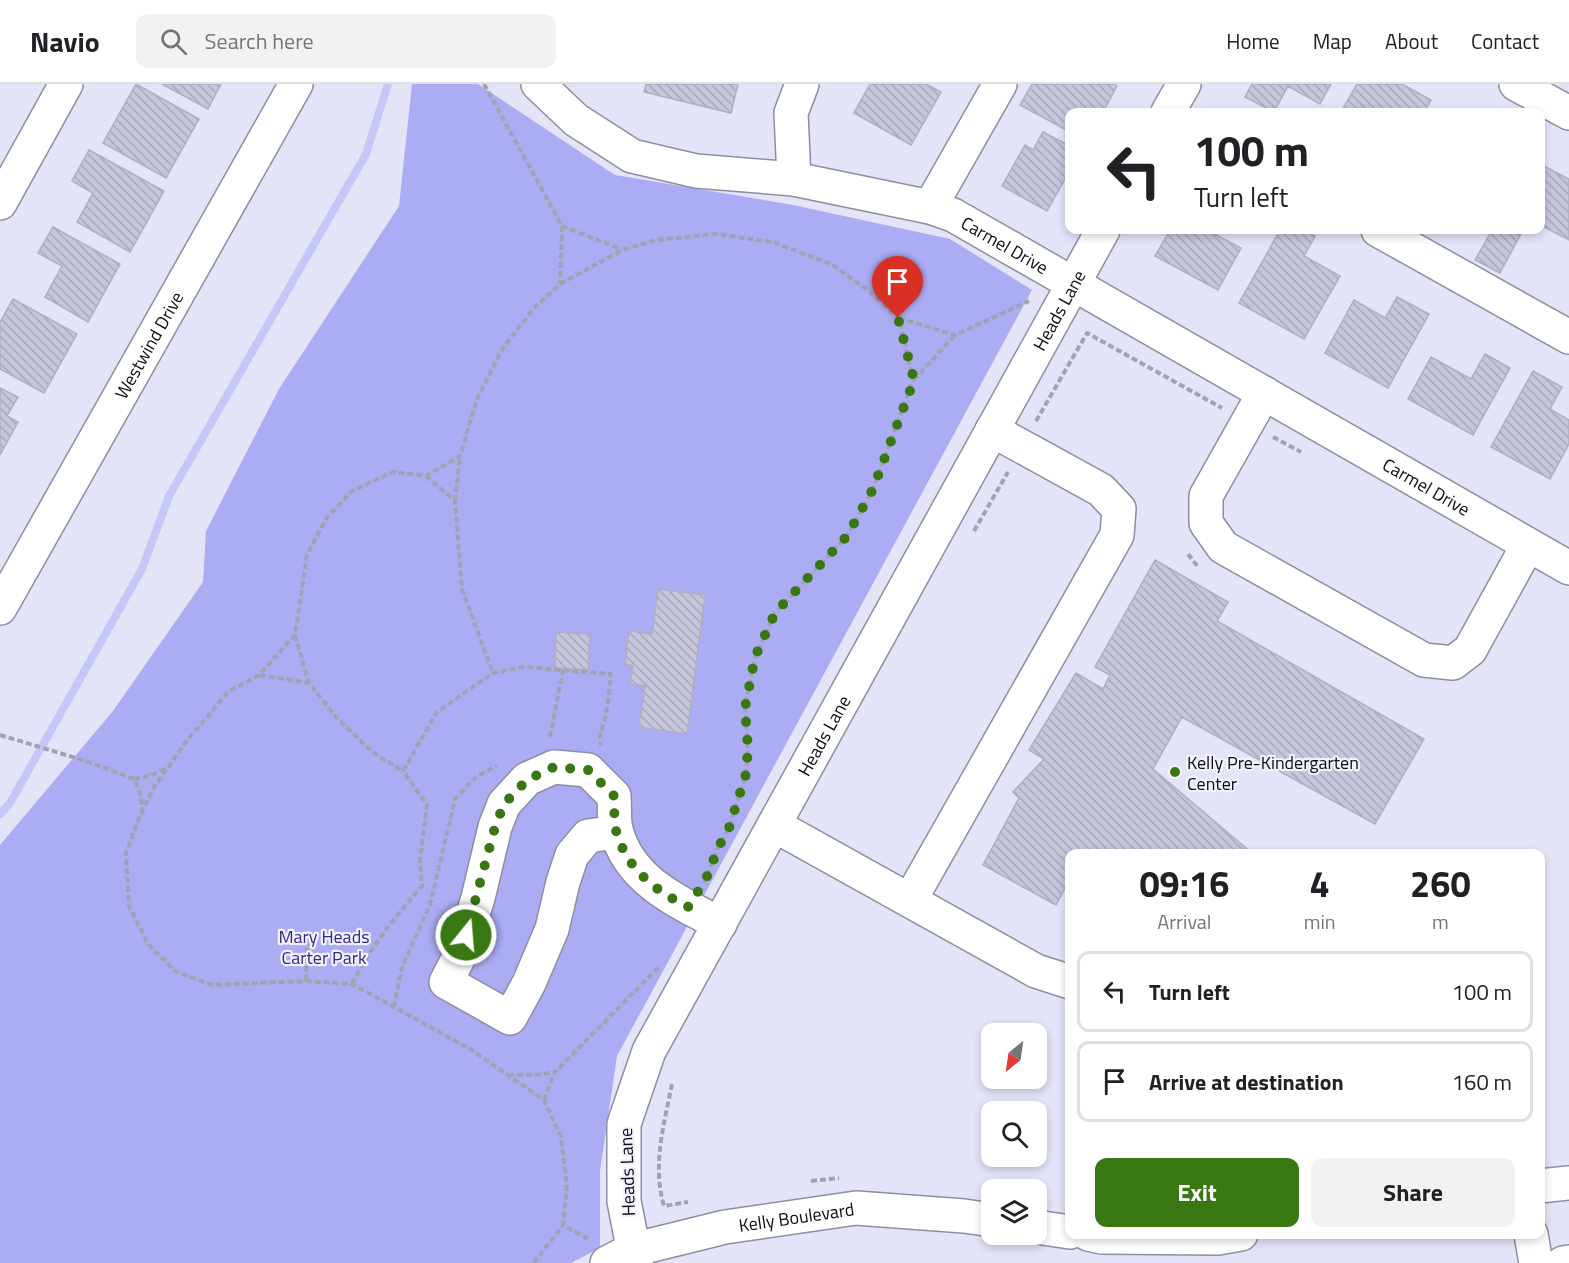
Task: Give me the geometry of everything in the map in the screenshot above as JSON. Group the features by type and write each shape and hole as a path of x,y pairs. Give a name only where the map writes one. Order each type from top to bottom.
{"street":[{"path":"0,203 66,84"},
{"name":"Westwind Drive","path":"0,608 296,84"},
{"name":"Carmel Drive","path":"538,84 576,120 632,156 696,171 794,179 930,207 953,215 1569,568"},
{"path":"794,179 791,113 802,84"},
{"path":"930,207 1000,84"},
{"path":"1170,108 1184,84"},
{"path":"1516,84 1569,113"},
{"name":"Heads Lane","path":"625,1259 624,1124 649,1051 1101,234"},
{"path":"1385,234 1569,337"},
{"path":"1264,393 1206,496 1206,523 1223,547 1424,660 1452,663 1470,650 1528,545"},
{"path":"909,900 1117,535 1119,509 1101,490 992,430"},
{"path":"616,832 588,836 572,855 552,929 529,983 510,1018 446,982 461,953 495,827 504,804 527,780 554,767 588,770 614,796 616,832 627,858 647,881 720,924"},
{"path":"774,825 1036,971 1065,980"},
{"path":"1545,1185 1569,1183"},
{"name":"Kelly Boulevard","path":"625,1259 725,1227 856,1208 981,1218"},
{"path":"1047,1229 1065,1231"},
{"path":"1532,1239 1536,1263"},
{"path":"1563,1263 1569,1262"}],"path":[{"path":"484,84 562,226 560,284"},
{"path":"562,226 622,250"},
{"path":"493,673 462,590 455,501 460,456 477,399 503,348 536,307 560,284 622,250 656,240 716,234 773,242 831,264 866,289 898,318 955,335"},
{"path":"688,907 706,879 718,848 729,828 746,774 748,749 745,708 755,657 775,613 847,536 873,489 914,380 955,335 1030,300"},
{"path":"898,318 914,380"},
{"path":"426,476 460,456"},
{"path":"352,984 369,952 398,913 422,886 420,860 427,805 402,771 372,752 336,717 309,683 296,635 307,555 326,519 352,491 393,472 426,476 455,501"},
{"path":"296,635 259,675 228,692 185,743 153,789 126,853 129,906 148,944 175,971 212,985 306,981 352,984 470,1049 544,1100 561,1137 567,1186 563,1225 534,1263"},
{"path":"402,771 437,712 493,673 523,667 611,674 607,710 600,736 602,748"},
{"path":"259,675 309,683"},
{"path":"0,735 86,761 134,779 150,776 168,768"},
{"path":"134,779 141,796 142,811"},
{"path":"394,1007 402,967 430,905"},
{"path":"306,981 307,937"},
{"path":"544,1100 555,1072 663,963"},
{"path":"507,1075 536,1075 555,1072"},
{"path":"563,1225 625,1259"}],"green space":[{"name":"Mary Heads Carter Park","path":"412,84 478,84 615,175 793,205 950,239 1032,290 617,1056 600,1171 600,1248 571,1263 0,1263 0,845 113,711 203,582 206,531 279,389 399,206"}],"building":[{"path":"136,84 199,119 166,178 103,143"},
{"path":"162,84 221,84 208,109"},
{"path":"646,84 738,84 731,113 644,92"},
{"path":"870,84 926,84 941,92 911,145 854,113"},
{"path":"1032,84 1114,84 1117,86 1105,108 1065,108 1065,129 1020,105"},
{"path":"1252,84 1331,84 1320,104 1288,86 1276,108 1266,108 1245,97"},
{"path":"1357,84 1402,84 1431,100 1426,108 1343,108"},
{"path":"1043,132 1065,143 1065,179 1047,211 1002,186 1025,145 1033,150"},
{"path":"89,150 164,191 130,252 77,222 93,193 72,181"},
{"path":"1545,167 1569,179 1569,240 1545,228"},
{"path":"53,227 120,264 88,322 45,297 62,266 38,253"},
{"path":"1168,234 1215,234 1241,248 1218,290 1155,256"},
{"path":"1278,234 1315,236 1304,256 1340,276 1304,339 1239,303"},
{"path":"1490,234 1521,234 1500,273 1475,260"},
{"path":"1397,297 1429,314 1388,388 1325,353 1354,300 1385,318"},
{"path":"13,299 77,334 44,393 0,369 0,322"},
{"path":"1485,354 1510,368 1473,435 1408,399 1431,357 1471,379"},
{"path":"1533,371 1562,387 1550,409 1569,420 1569,444 1550,479 1491,447"},
{"path":"0,388 18,397 7,416 18,422 0,455"},
{"path":"1155,560 1228,602 1217,621 1424,739 1375,824 1182,717 1153,769 1247,849 1065,849 1065,888 1056,905 983,865 1019,798 1013,792 1044,759 1029,750 1076,673 1103,689 1110,675 1095,667"},
{"path":"658,589 705,595 687,734 639,727 645,686 630,684 633,666 625,664 629,631 652,634"},
{"path":"556,632 590,634 588,670 555,668"}],"waterway":[{"path":"0,814 10,803 142,569 169,496 366,154 388,84"}],"place":[{"name":"Kelly Pre-Kindergarten Center","path":"1175,772"}],"route":[{"path":"466,935 495,827 504,804 527,780 554,767 588,770 614,796 616,832 627,858 647,881 688,907 706,879 718,848 729,828 746,774 748,749 745,708 755,657 775,613 847,536 873,489 914,380 898,318"}]}
